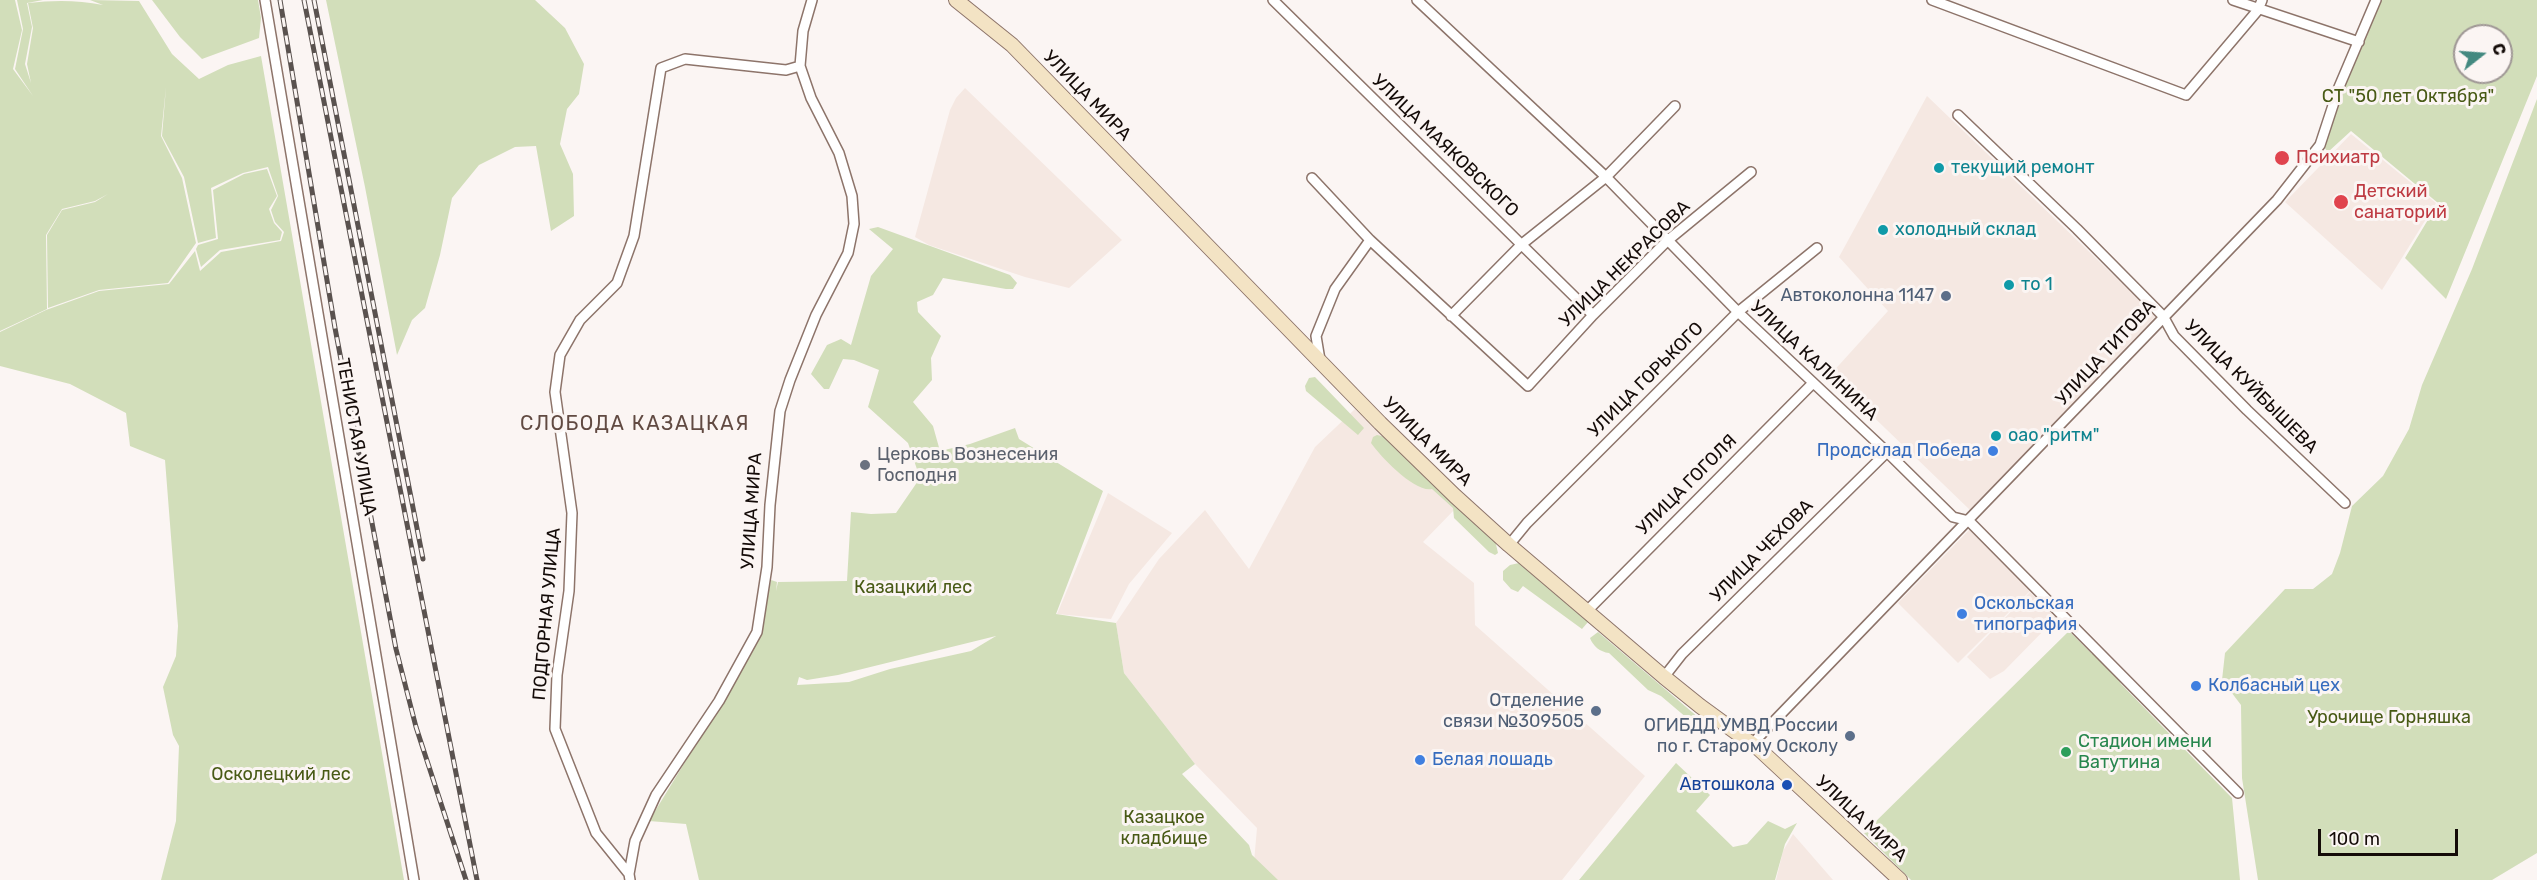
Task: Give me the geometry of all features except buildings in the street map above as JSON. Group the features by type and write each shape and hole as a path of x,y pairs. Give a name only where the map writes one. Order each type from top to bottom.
{"main road":[{"name":"УЛИЦА МИРА","path":"956,0 1012,45 1455,496 1586,612 1700,706 1752,744 1900,880"}],"street":[{"name":"ТЕНИСТАЯ УЛИЦА","path":"265,0 414,880"},
{"name":"УЛИЦА МИРА","path":"630,877 635,841 656,795 719,700 756,632 767,567 770,505 780,411 816,315 848,253 854,224 852,196 839,153 811,98 800,66 803,31 813,0"},
{"name":"УЛИЦА МАЯКОВСКОГО","path":"1273,0 1593,315"},
{"name":"УЛИЦА КАЛИНИНА","path":"1417,0 1606,177 1738,312 1953,517 1969,521 2238,793"},
{"path":"1932,0 2186,95 2258,10 2262,0"},
{"path":"2233,0 2359,42"},
{"name":"УЛИЦА ТИТОВА","path":"1752,744 2277,200 2320,145 2339,87 2376,0"},
{"name":"ПОДГОРНАЯ УЛИЦА","path":"630,877 596,833 555,729 557,675 569,591 572,513 555,392 560,355 580,320 617,284 634,236 661,68 685,59 786,70 800,66"},
{"path":"1312,178 1370,240 1451,316 1522,244 1606,177 1676,106"},
{"name":"УЛИЦА КУЙБЫШЕВА","path":"1958,115 2163,316 2174,336 2247,410 2345,503"},
{"name":"УЛИЦА НЕКРАСОВА","path":"1451,316 1528,386 1593,315 1667,241 1751,172"},
{"path":"1320,360 1316,336 1335,289 1370,240"},
{"name":"УЛИЦА ГОРЬКОГО","path":"1509,545 1535,515 1738,312 1817,248"},
{"name":"УЛИЦА ГОГОЛЯ","path":"1586,612 1605,590 1813,383"},
{"name":"УЛИЦА ЧЕХОВА","path":"1664,677 1682,654 1887,452"}],"shaded area":[{"path":"965,88 1122,240 1069,288 1025,277 929,245 915,237 950,110 956,98"},
{"path":"1927,96 2156,316 1970,510 1830,375 1888,311 1839,257"},
{"path":"2351,134 2436,203 2382,290 2285,202"},
{"path":"1355,409 1456,508 1423,542 1474,583 1475,625 1645,776 1562,880 1271,880 1254,862 1257,828 1195,764 1124,673 1116,623 1159,559 1205,510 1249,569 1315,447"},
{"path":"1108,493 1172,533 1129,584 1111,619 1057,614"},
{"path":"1973,526 2035,586 1958,663 1898,603"},
{"path":"2030,592 2056,618 2004,671 1990,679 1967,657"},
{"path":"1793,834 1833,880 1776,880 1783,851"}],"green space":[{"name":"Осколецкий лес","path":"0,0 15,0 22,30 13,69 33,96 15,69 23,29 17,0 43,0 27,3 32,27 25,64 31,83 27,64 33,28 28,3 66,1 103,5 90,0 139,1 172,54 199,79 228,65 261,56 404,880 161,880 176,821 179,746 173,735 163,687 176,656 178,626 165,460 130,446 126,413 70,384 0,366 0,332 46,310 99,291 169,284 195,251 200,271 221,252 281,241 284,232 275,222 271,210 278,196 268,167 243,173 211,188 216,238 198,243 184,177 162,136 166,87 161,136 182,178 196,243 168,283 99,290 48,308 47,235 62,210 95,202 108,194 95,201 62,209 46,235 47,309 0,331"},
{"path":"152,0 258,0 261,18 259,38 202,59 180,37"},
{"path":"326,0 535,0 565,28 584,64 579,94 567,109 560,144 573,174 574,216 551,231 536,146 515,147 479,165 452,198 440,255 425,308 412,320 397,355 365,187"},
{"name":"СТ \"50 лет Октября\"","path":"2380,0 2537,0 2537,76 2446,299 2405,258 2438,203 2351,131 2328,152 2323,146 2342,92"},
{"name":"Урочище Горняшка","path":"2537,99 2537,853 2492,880 2258,880 2242,778 2241,705 2222,680 2225,653 2285,589 2313,589 2332,574 2352,506 2383,476 2409,429 2422,385 2472,269"},
{"path":"267,169 277,196 269,209 274,223 282,232 280,240 220,250 201,267 196,249 198,245 218,239 213,190 244,174"},
{"path":"878,227 1010,275 1017,283 1013,289 1006,289 943,278 933,295 917,302 918,312 941,336 931,358 932,380 913,402 933,426 940,451 970,444 1015,428 1019,439 1103,491 1056,614 1116,623 1124,673 1195,764 1182,774 1249,845 1252,855 1278,880 699,880 686,824 649,821 734,682 761,632 771,580 777,582 776,591 778,582 847,581 851,512 896,513 920,478 908,443 868,407 879,370 854,360 843,359 829,389 824,389 811,374 827,345 841,339 851,345 871,276 893,249 869,229","holes":["996,636 971,651 890,669 849,682 797,685 799,677 807,680 838,675"]},
{"path":"1315,377 1364,428 1358,435 1306,391 1305,386 1309,378"},
{"path":"1377,435 1386,437 1495,540 1498,553 1495,555 1489,552 1454,518 1453,508 1432,489 1425,489 1408,480 1390,464 1371,443 1373,437"},
{"path":"1519,563 1588,622 1582,629 1523,586 1518,592 1511,589 1503,580 1503,571 1510,565"},
{"name":"Стадион имени Ватутина","path":"2069,631 2092,654 2092,651 2108,663 2121,684 2232,798 2240,880 1911,880 1864,833"},
{"path":"1598,632 1699,718 1694,724 1661,696 1648,690 1609,653 1595,646 1590,638"},
{"path":"1676,763 1710,795 1696,811 1733,847 1747,844 1768,821 1785,829 1797,823 1785,844 1775,880 1579,880"}],"railway":[{"path":"280,0 335,328 396,649 416,727 466,880"},
{"path":"304,0 477,880"},
{"path":"314,0 423,559"}],"place":[{"name":"Психиатр","path":"2282,158"},
{"name":"текущий ремонт","path":"1939,168"},
{"name":"Детский санаторий","path":"2341,202"},
{"name":"холодный склад","path":"1883,230"},
{"name":"то 1","path":"2009,285"},
{"name":"Автоколонна 1147","path":"1946,296"},
{"name":"оао \"ритм\"","path":"1996,436"},
{"name":"Продсклад Победа","path":"1993,451"},
{"name":"Церковь Вознесения Господня","path":"865,465"},
{"name":"Оскольская типография","path":"1962,614"},
{"name":"Колбасный цех","path":"2196,686"},
{"name":"Отделение связи №309505","path":"1596,711"},
{"name":"ОГИБДД УМВД России по г. Старому Осколу","path":"1850,736"},
{"name":"Стадион имени Ватутина","path":"2066,752"},
{"name":"Белая лошадь","path":"1420,760"},
{"name":"Автошкола","path":"1787,785"}],"district":[{"name":"СЛОБОДА КАЗАЦКАЯ","path":"635,424"}],"park label":[{"name":"Казацкий лес","path":"913,588"},
{"name":"Казацкое кладбище","path":"1164,828"}]}
